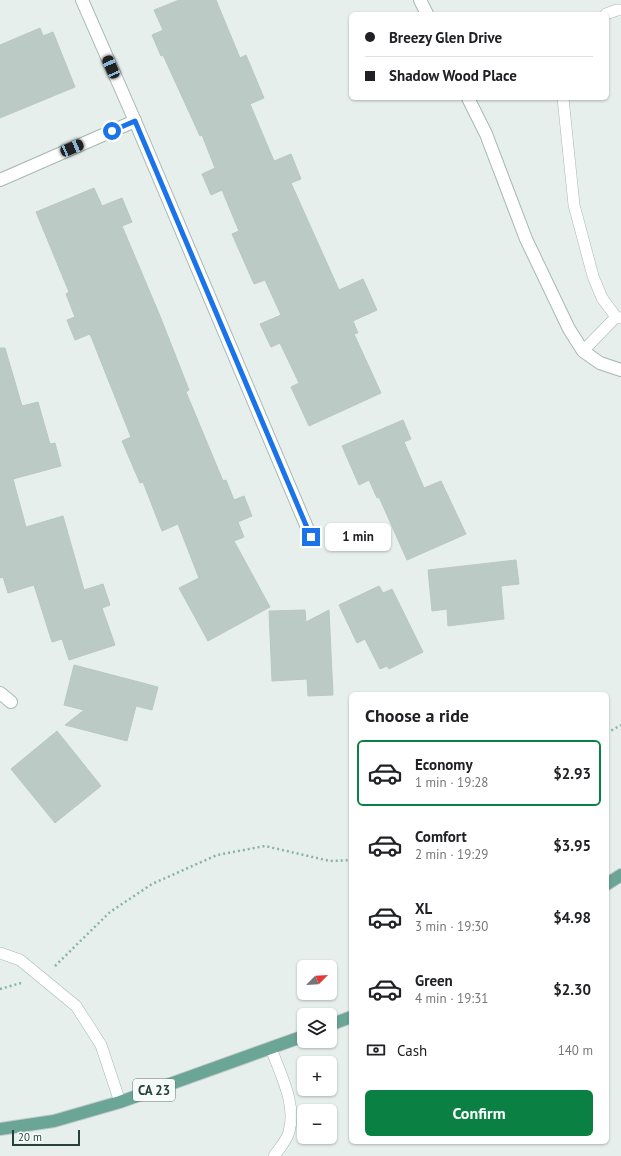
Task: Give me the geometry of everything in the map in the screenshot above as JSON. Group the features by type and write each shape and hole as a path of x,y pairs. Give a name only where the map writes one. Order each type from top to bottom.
{"main road":[{"path":"609,883 621,875"},
{"path":"337,1022 349,1018"},
{"name":"CA 23","path":"0,1130 54,1121 120,1102 297,1039"}],"street":[{"path":"82,0 135,121 311,537"},
{"path":"420,0 426,12"},
{"path":"469,100 486,134 526,239 561,315 583,350 600,363 621,370"},
{"path":"0,180 135,121"},
{"path":"0,693 11,702"}],"lane":[{"path":"609,12 618,6"},
{"path":"563,100 574,205 593,276 602,298 618,318 583,350"},
{"path":"0,953 20,960 76,1006 102,1045 120,1102"},
{"path":"271,1048 292,1112 289,1134 274,1156"}],"path":[{"path":"609,732 621,725"},
{"path":"42,978 110,912 152,884 217,855 265,846 330,861 349,860"}],"building":[{"path":"179,0 216,0 240,58 246,55 264,98 250,104 274,161 291,154 301,179 291,183 339,290 363,279 377,310 353,321 358,333 354,334 381,393 309,426 291,387 299,383 280,343 271,347 260,324 281,315 265,280 254,284 232,234 239,231 222,190 211,195 202,174 215,168 202,135 200,136 163,55 161,56 152,35 163,30 154,10"},
{"path":"40,28 43,36 53,32 75,87 0,118 0,45"},
{"path":"94,188 102,206 122,198 132,222 122,226 189,390 186,392 223,481 226,480 234,500 244,496 252,516 238,522 244,537 234,541 270,607 208,641 179,588 199,578 178,524 162,531 143,482 140,483 122,441 131,437 90,334 75,340 67,320 75,317 66,294 69,292 36,212"},
{"path":"0,348 5,348 22,406 38,402 50,444 55,443 61,466 13,479 26,527 63,516 84,590 103,584 110,605 102,608 115,645 69,660 62,639 52,642 34,585 8,593 3,577 0,578"},
{"path":"403,420 411,439 404,442 424,488 441,481 466,534 407,560 379,497 377,498 369,480 359,485 342,446"},
{"path":"516,560 519,584 501,586 504,619 448,626 447,609 432,611 428,570"},
{"path":"379,586 383,593 392,589 423,652 389,669 387,666 380,669 365,639 357,643 339,605"},
{"path":"305,610 306,622 329,610 333,695 308,696 307,679 272,681 269,611"},
{"path":"74,665 158,687 152,710 136,706 127,741 65,725 84,710 64,705"},
{"path":"57,731 101,786 55,823 11,769"}],"route":[{"path":"112,131 135,121 311,537"}]}
